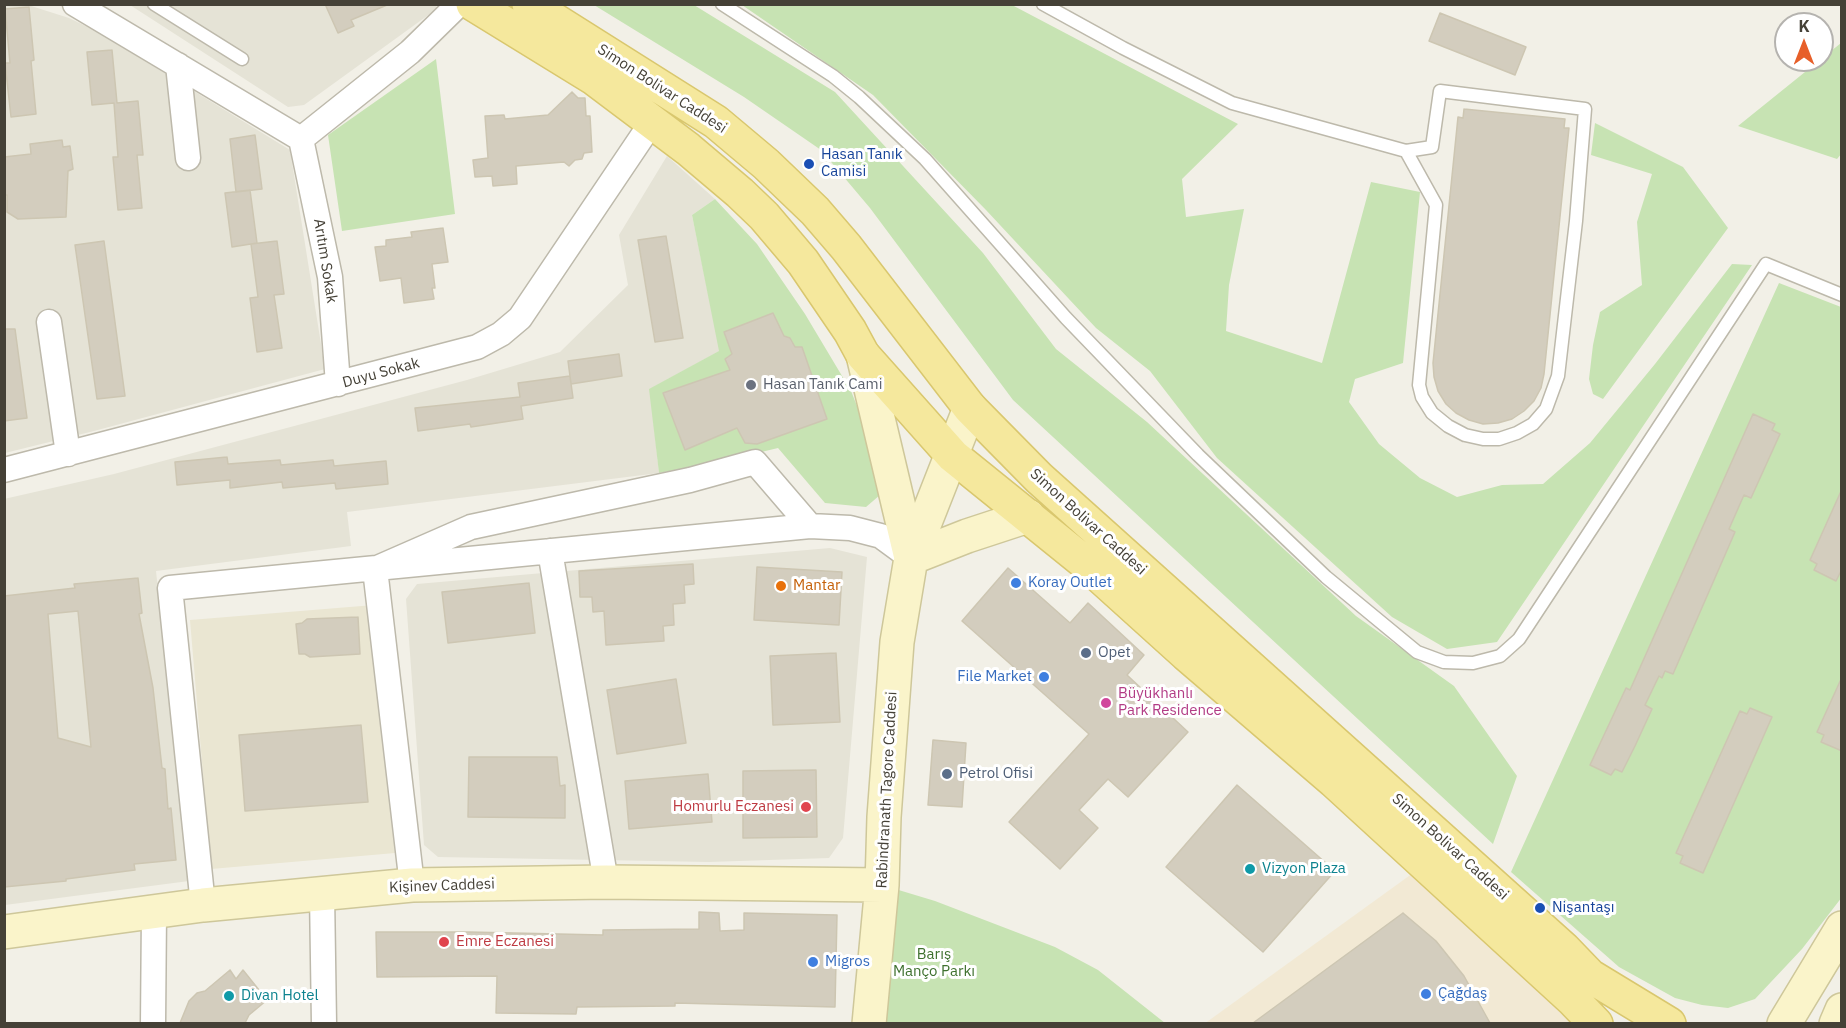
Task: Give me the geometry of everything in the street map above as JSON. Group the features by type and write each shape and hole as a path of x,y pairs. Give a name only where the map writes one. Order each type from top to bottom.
{"main road":[{"name":"Simon Bolivar Caddesi","path":"473,4 595,79 688,149 764,216 784,238 827,297 863,355 953,456 1083,561 1186,654 1334,781 1596,1023"},
{"name":"Simon Bolivar Caddesi","path":"529,4 716,122 791,187 846,247 970,408 1039,478 1564,949 1590,976 1669,1023"},
{"name":"Rabindranath Tagore Caddesi","path":"863,355 911,558"},
{"name":"Rabindranath Tagore Caddesi","path":"869,1023 882,885 886,776 897,642 911,558 970,408"},
{"path":"911,558 1028,516"},
{"name":"Kişinev Caddesi","path":"4,932 203,905 412,885 606,882 882,885"},
{"path":"1760,1023 1790,1014 1842,928"},
{"path":"1836,1023 1842,1010"}],"street":[{"path":"75,4 301,139 410,52 459,4"},
{"path":"178,65 188,158"},
{"name":"Duyu Sokak","path":"4,470 477,347 501,334 520,318 652,122"},
{"name":"Arıtım Sokak","path":"301,139 330,277 338,384"},
{"path":"49,322 68,454"},
{"path":"375,569 471,527 690,480 755,462 810,526"},
{"path":"203,905 170,588 810,526 850,528 882,536 911,558"},
{"path":"550,551 606,882"},
{"path":"375,569 412,885"},
{"path":"322,893 324,1023"},
{"path":"153,1023 154,912"}],"lane":[{"path":"154,4 242,59"},
{"path":"722,4 833,76 859,97 925,159 1066,318 1198,455 1326,577 1417,652 1444,662 1473,663 1500,656 1519,639 1766,264 1842,295"},
{"path":"1043,4 1232,103 1406,152 1432,147 1440,91 1585,109 1576,221 1558,376 1546,409 1533,424 1517,433 1499,439 1483,439 1465,435 1448,426 1432,413 1422,397 1419,385 1436,205 1406,152"}],"shaded area":[{"path":"434,4 438,8 304,105 288,107 130,5"},
{"path":"4,5 28,5 69,18 96,31 290,150 325,369 5,453"},
{"path":"667,156 715,199 692,215 720,351 650,389 659,473 347,512 351,546 156,571 189,881 5,905 4,499 114,474 467,380 560,352 628,285 619,235"},
{"path":"830,548 867,557 843,838 829,858 709,862 438,857 424,845 406,599 417,584"},
{"path":"374,605 395,853 211,869 190,620"},
{"path":"1438,855 1596,1024 1204,1024"}],"green space":[{"path":"594,5 694,5 835,92 983,253 1056,349 1147,422 1356,616 1454,686 1517,776 1493,844 1013,400 870,208 821,150 744,97"},
{"path":"742,5 1012,5 1238,124 1182,179 1186,217 1244,209 1229,285 1226,331 1322,363 1371,182 1420,192 1403,363 1355,379 1349,402 1379,444 1420,478 1457,497 1502,485 1543,484 1590,443 1655,364 1732,264 1752,265 1497,642 1447,649 1392,617 1217,458 1150,371 1096,328 986,210 873,95"},
{"path":"1841,43 1842,153 1837,159 1738,126 1805,72 1834,72 1834,49"},
{"path":"436,59 455,214 342,231 328,135"},
{"path":"1595,123 1683,167 1728,228 1603,399 1593,394 1589,379 1600,312 1642,285 1637,222 1652,174 1591,155"},
{"path":"715,199 757,244 805,314 851,391 875,451 880,495 866,507 825,503 778,448 659,473 649,389 719,351 692,215"},
{"path":"1779,283 1841,307 1842,897 1802,949 1755,999 1728,1008 1702,1005 1675,998 1619,967 1511,872"},
{"name":"Barış Manço Parkı","path":"882,885 935,901 1055,947 1098,970 1165,1023 869,1024"}],"building":[{"path":"325,4 387,5 351,20 354,26 338,33"},
{"path":"29,7 36,114 11,117 5,63 10,63 5,9"},
{"path":"1440,13 1526,47 1515,75 1429,41"},
{"path":"112,50 117,103 138,101 143,155 137,155 142,208 118,210 113,157 118,157 114,103 92,105 87,52"},
{"path":"572,92 578,98 585,98 586,116 590,116 592,152 584,153 582,159 575,160 569,166 564,162 516,166 517,184 493,186 492,176 475,177 473,160 488,158 485,116 504,115 505,119 548,115"},
{"path":"1464,109 1565,119 1564,128 1569,128 1541,388 1534,401 1524,411 1512,419 1498,423 1483,424 1456,413 1446,404 1438,391 1434,377 1433,363 1458,117 1463,118"},
{"path":"255,135 262,189 236,192 230,139"},
{"path":"62,140 63,147 70,146 73,169 68,171 66,217 18,219 7,212 7,195 4,195 4,157 31,154 30,144"},
{"path":"250,190 257,243 232,247 225,193"},
{"path":"443,228 448,262 432,264 434,299 404,303 401,278 380,281 375,247 386,246 386,240 412,237 411,232"},
{"path":"666,236 683,338 655,342 638,240"},
{"path":"104,241 125,396 97,399 75,245"},
{"path":"277,241 284,294 274,295 282,348 257,352 250,298 258,297 251,244"},
{"name":"Hasan Tanık Cami","path":"773,313 784,336 790,338 795,347 802,347 827,419 757,444 745,443 737,428 685,450 663,393 730,370 725,359 732,354 724,332"},
{"path":"4,329 15,329 27,418 4,421"},
{"path":"619,354 622,376 571,384 568,361"},
{"path":"570,376 573,398 521,406 523,419 471,427 470,424 418,431 415,408 520,397 518,383"},
{"path":"1753,414 1775,424 1772,430 1780,434 1751,498 1744,495 1729,529 1735,532 1673,674 1665,671 1662,678 1659,676 1645,705 1652,709 1635,746 1622,772 1615,769 1611,775 1590,765 1626,688 1630,690"},
{"path":"227,457 228,464 280,460 281,465 333,460 334,466 386,461 388,484 336,489 335,483 283,488 282,482 230,488 230,480 177,485 175,462"},
{"path":"1842,489 1842,569 1836,581 1814,570 1817,564 1810,560"},
{"path":"693,564 694,584 684,585 685,603 673,604 674,625 663,626 664,641 606,645 604,611 593,612 592,597 580,597 579,571"},
{"path":"757,567 842,572 839,625 754,620"},
{"name":"Büyükhanlı Park Residence","path":"1008,568 1070,623 1088,603 1144,655 1127,675 1188,732 1128,797 1108,779 1079,810 1098,828 1060,869 1009,822 1089,734 962,621"},
{"path":"138,578 142,613 139,614 153,688 162,768 165,769 168,809 171,808 176,860 134,864 135,870 66,879 66,881 4,887 4,596 75,588 74,584","holes":["78,611 91,747 58,738 48,614"]},
{"path":"529,583 535,633 448,643 442,592"},
{"path":"358,617 360,654 310,657 299,654 296,624 307,619"},
{"path":"836,653 840,722 773,725 770,656"},
{"path":"1842,677 1842,751 1821,742 1824,735 1817,732"},
{"path":"676,679 686,743 617,754 607,690"},
{"path":"1750,708 1772,717 1703,873 1680,863 1683,856 1676,853 1740,711 1747,714"},
{"path":"361,725 368,802 245,811 239,735"},
{"path":"933,740 966,743 962,807 928,805"},
{"path":"469,757 557,757 560,786 565,785 565,818 468,817"},
{"path":"816,770 817,837 743,838 743,771"},
{"path":"708,774 712,822 629,829 625,781"},
{"name":"Vizyon Plaza","path":"1237,785 1335,871 1263,952 1166,867"},
{"path":"699,912 719,913 720,931 744,930 744,913 837,915 835,1007 675,1003 675,1006 577,1007 576,1014 496,1013 497,976 377,977 376,932 603,935 603,930 699,929"},
{"path":"1403,913 1436,941 1464,976 1490,1023 1253,1023"},
{"name":"Divan Hotel","path":"230,970 236,979 243,970 267,1000 249,1015 245,1023 180,1023 189,1001"}],"place":[{"name":"Hasan Tanık Camisi","path":"809,164"},
{"name":"Hasan Tanık Cami","path":"751,385"},
{"name":"Koray Outlet","path":"1016,583"},
{"name":"Mantar","path":"781,586"},
{"name":"Opet","path":"1086,653"},
{"name":"File Market","path":"1044,677"},
{"name":"Büyükhanlı Park Residence","path":"1106,703"},
{"name":"Petrol Ofisi","path":"947,774"},
{"name":"Homurlu Eczanesi","path":"806,807"},
{"name":"Vizyon Plaza","path":"1250,869"},
{"name":"Nişantaşı","path":"1540,908"},
{"name":"Emre Eczanesi","path":"444,942"},
{"name":"Migros","path":"813,962"},
{"name":"Çağdaş","path":"1426,994"},
{"name":"Divan Hotel","path":"229,996"}]}
